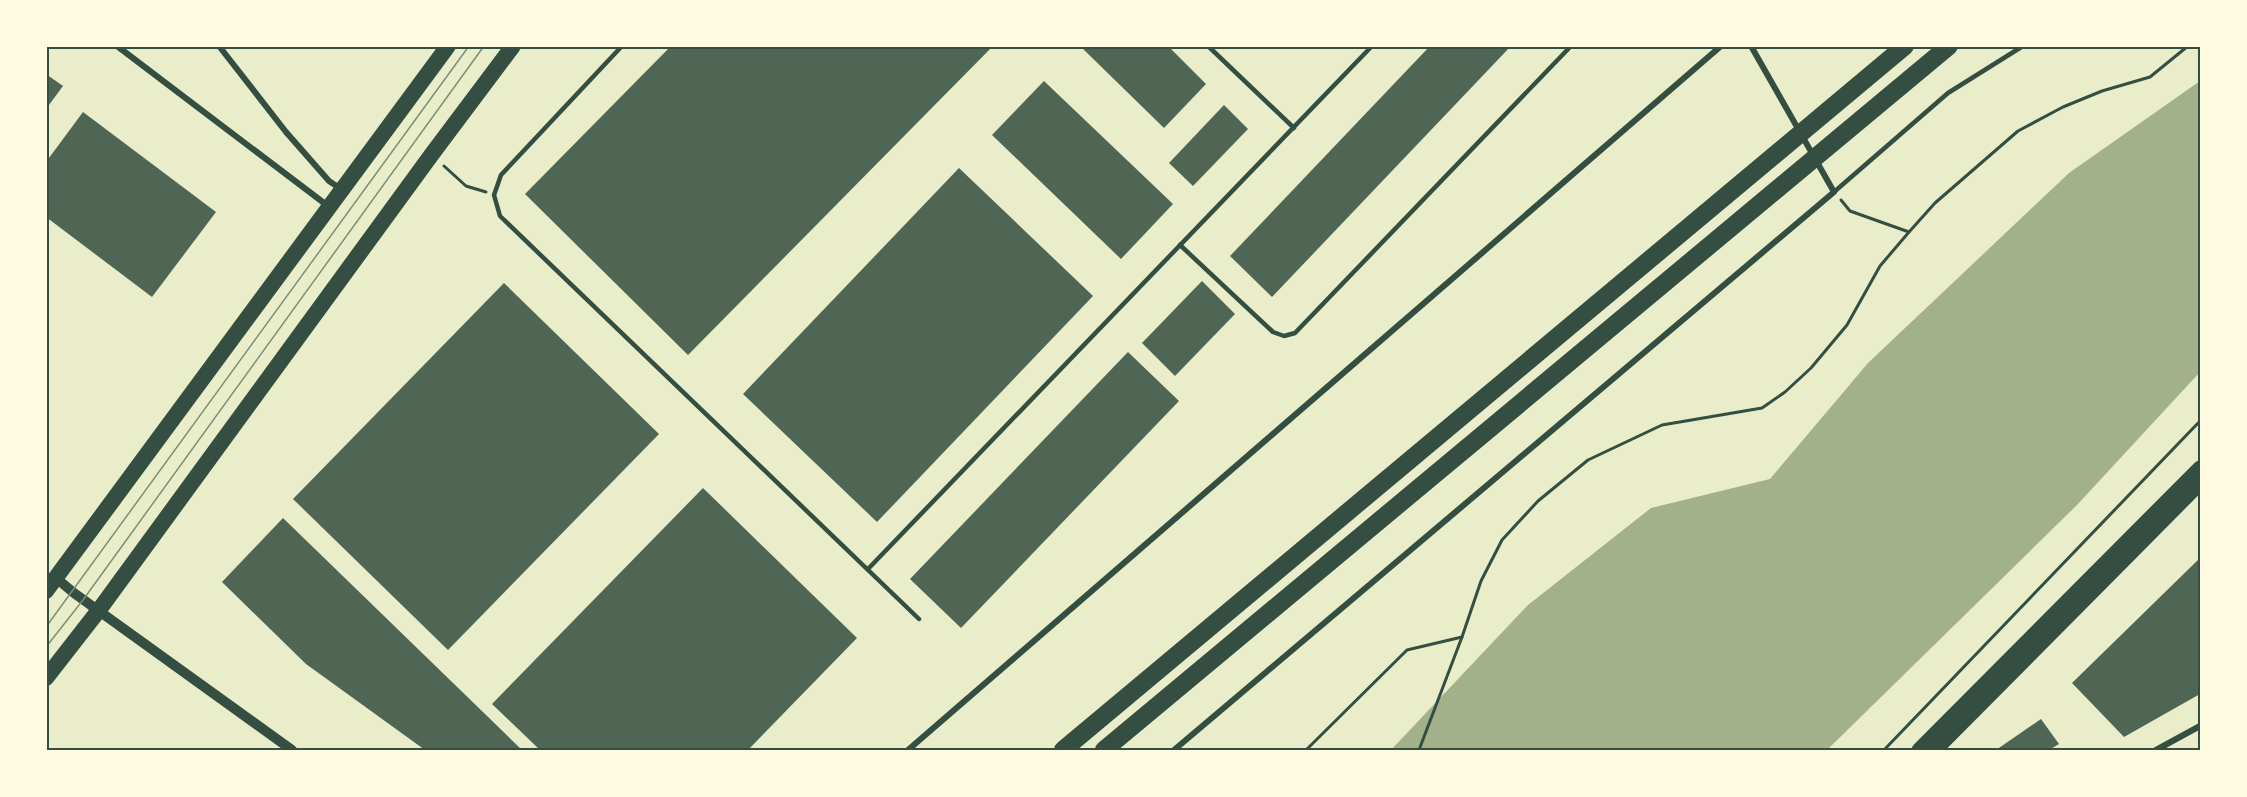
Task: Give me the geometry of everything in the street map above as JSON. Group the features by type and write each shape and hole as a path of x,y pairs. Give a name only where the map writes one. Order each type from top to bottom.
{"highway":[{"path":"51,585 448,46"},
{"path":"46,678 99,610 513,46"},
{"path":"1064,750 1905,46"},
{"path":"1104,750 1949,46"}],"main road":[{"path":"1919,750 2200,468"},
{"path":"1935,750 2200,483"}],"street":[{"path":"117,46 328,207"},
{"path":"219,46 286,132 329,181 341,189"},
{"path":"908,750 1721,46"},
{"path":"1174,750 1834,192 1751,46"},
{"path":"51,585 99,610 292,750"},
{"path":"2156,750 2200,726"}],"lane":[{"path":"622,46 501,175 494,195 501,216 919,619"},
{"path":"1208,46 1294,128"},
{"path":"868,569 1372,46"},
{"path":"1180,246 1273,332 1284,336 1295,333 1571,46"},
{"path":"1834,192 1948,93 2022,46"}],"path":[{"path":"1419,750 1481,581 1502,540 1539,501 1588,460 1662,425 1762,408 1785,392 1811,368 1847,325 1880,266 1909,232 1935,203 2018,130 2063,107 2102,91 2150,76 2188,46"},
{"path":"432,154 466,186 494,195"},
{"path":"1834,192 1850,212 1909,232"},
{"path":"1884,750 2200,421"},
{"path":"1306,750 1407,650 1462,637"}],"shaded area":[{"path":"2200,81 2200,372 2077,505 1827,750 1391,750 1528,605 1651,508 1770,479 1868,363 2069,173"}],"building":[{"path":"671,46 993,46 688,355 525,194"},
{"path":"1080,46 1168,46 1206,84 1164,128"},
{"path":"1430,46 1511,46 1272,297 1230,256"},
{"path":"46,74 63,86 46,109"},
{"path":"1044,81 1173,204 1121,259 992,135"},
{"path":"1224,105 1248,129 1193,186 1169,163"},
{"path":"83,112 216,212 152,297 46,217 46,162"},
{"path":"959,168 1093,296 877,522 743,394"},
{"path":"1202,281 1235,314 1175,376 1142,343"},
{"path":"504,283 659,434 448,650 293,499"},
{"path":"1128,352 1179,401 961,628 910,579"},
{"path":"703,488 857,638 748,750 540,750 492,704"},
{"path":"283,518 522,750 425,750 306,664 222,582"},
{"path":"2200,558 2200,694 2124,737 2072,683"},
{"path":"2041,719 2059,744 2049,750 1996,750"}],"tram line":[{"path":"46,627 469,46"},
{"path":"46,647 83,600 484,46"}]}
